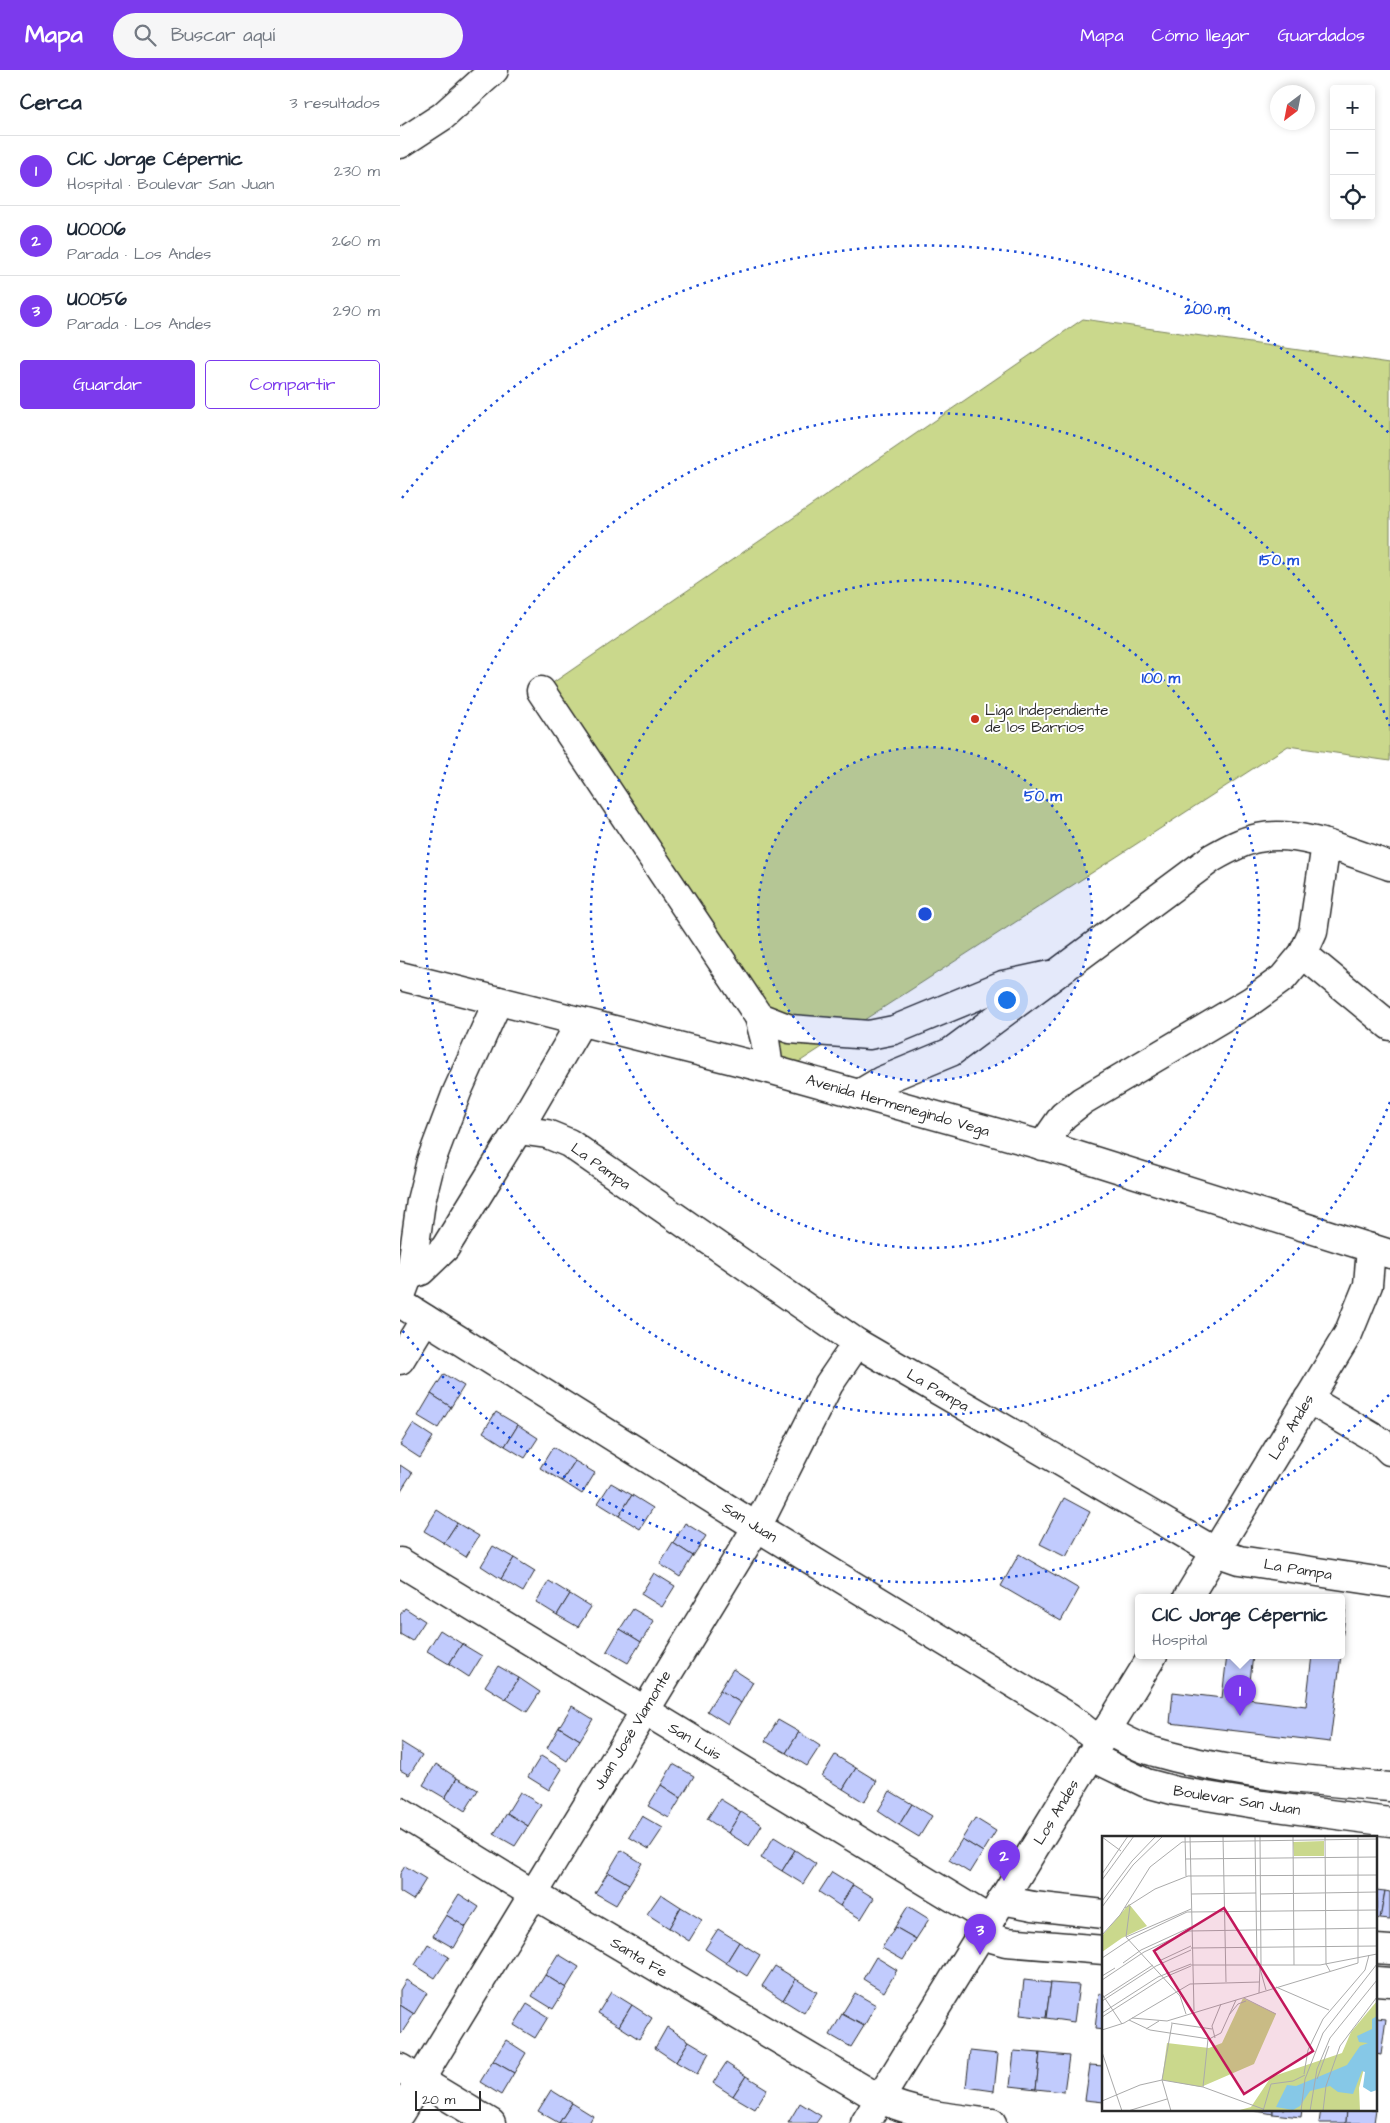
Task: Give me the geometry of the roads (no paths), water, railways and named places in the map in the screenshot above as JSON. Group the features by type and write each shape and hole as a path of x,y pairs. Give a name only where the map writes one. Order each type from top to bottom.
{"street":[{"path":"400,144 443,116 494,70"},
{"path":"541,691 759,1017 765,1040 769,1069"},
{"path":"859,1094 881,1081 951,1052 1212,858 1231,847 1258,838 1284,835 1326,844 1390,866"},
{"path":"1042,1146 1063,1116 1082,1101 1251,1001 1283,978 1302,954 1312,932 1326,844"},
{"path":"1302,954 1390,1026"},
{"path":"759,1017 790,1028 869,1035 894,1030 1003,985 1056,974"},
{"name":"Avenida Hermenegindo Vega","path":"400,976 769,1069 859,1094 1042,1146 1380,1251"},
{"path":"404,1287 416,1244 421,1201 431,1161 457,1092 498,1001"},
{"path":"404,1287 445,1248 518,1130 581,1022"},
{"name":"La Pampa","path":"518,1130 547,1134 569,1143 857,1343 1216,1552 1239,1560 1390,1582"},
{"name":"Los Andes","path":"1190,1594 1348,1334 1380,1251"},
{"name":"San Juan","path":"400,1303 1068,1718 1099,1743"},
{"path":"400,1360 425,1319"},
{"name":"Juan José Viamonte","path":"400,2112 410,2074 533,1894 757,1526 829,1384 857,1343"},
{"path":"1308,1399 1381,1442 1390,1451"},
{"name":"San Luis","path":"400,1562 991,1918"},
{"name":"Los Andes","path":"865,2123 1150,1659"},
{"name":"Boulevar San Juan","path":"1099,1743 1154,1752 1223,1767 1330,1784 1390,1787"},
{"name":"Boulevar San Juan","path":"1099,1743 1146,1783 1176,1791 1262,1805 1390,1822"},
{"name":"Santa Fe","path":"400,1812 533,1894 880,2099 902,2109 922,2114 992,2123"},
{"path":"1102,1914 1033,1906 991,1918 1006,1942 1102,1950"},
{"path":"410,2074 490,2123"}],"place":[{"name":"Liga Independiente de los Barrios","path":"975,719"},
{"name":"CIC Jorge Cépernic","path":"1240,1716"},
{"name":"U0006","path":"1004,1881"},
{"name":"U0056","path":"980,1955"}]}
